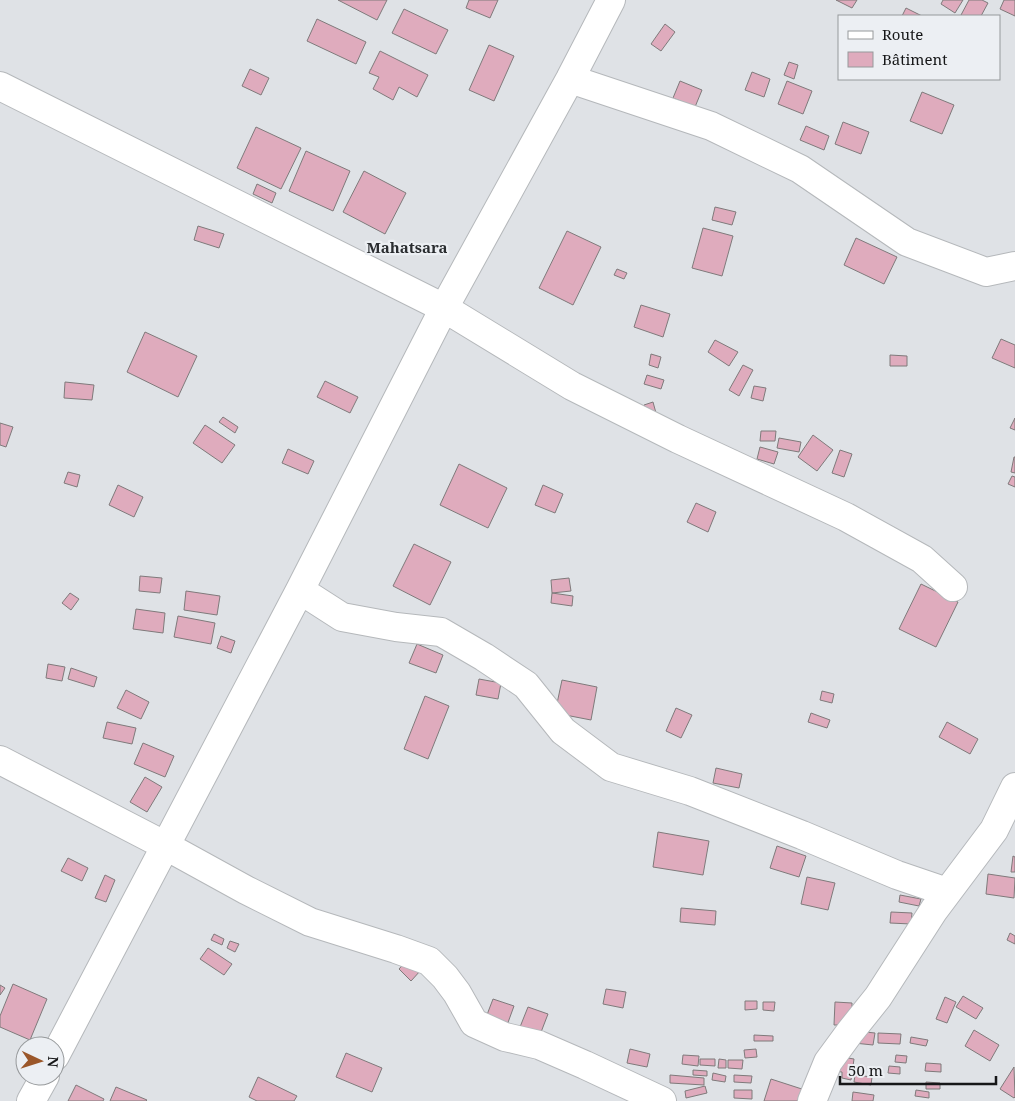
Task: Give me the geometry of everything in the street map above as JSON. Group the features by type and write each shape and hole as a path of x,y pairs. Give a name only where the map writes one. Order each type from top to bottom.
{"street":[{"path":"65,1037 300,590 444,308 570,79 611,0"},
{"path":"570,79 711,126 800,169 907,242 986,272 1015,287"},
{"path":"0,86 444,308 572,386 678,439 846,517 922,559 953,587"},
{"path":"986,272 1015,266"},
{"path":"300,590 342,617 396,627 441,632 484,657 526,685 563,731 611,767 690,791 897,875 947,892"},
{"path":"0,760 310,922 429,961 457,993 474,1023 505,1037 539,1045 662,1101"},
{"path":"812,1101 828,1062 878,996 934,910 994,830 1015,787"},
{"path":"31,1101 39,1086"}],"building":[{"path":"338,0 387,0 377,20"},
{"path":"469,0 498,0 490,18 466,8"},
{"path":"836,0 857,0 852,8"},
{"path":"943,0 963,0 955,13 941,4"},
{"path":"969,0 982,0 988,3 982,15 961,15"},
{"path":"1004,0 1015,0 1015,16 1000,9"},
{"path":"906,8 920,15 902,15"},
{"path":"404,9 448,30 436,54 392,33"},
{"path":"317,19 366,42 356,64 307,41"},
{"path":"665,24 675,32 661,51 651,44"},
{"path":"489,45 514,56 494,101 469,90"},
{"path":"380,51 428,75 417,97 399,87 393,100 373,89 379,77 369,73"},
{"path":"789,62 798,65 794,79 784,75"},
{"path":"250,69 269,78 261,95 242,86"},
{"path":"752,72 770,79 764,97 745,90"},
{"path":"680,81 702,90 695,107 673,98"},
{"path":"787,81 812,91 803,114 778,104"},
{"path":"922,92 954,105 942,134 910,121"},
{"path":"843,122 869,132 861,154 835,144"},
{"path":"806,126 829,136 824,150 800,140"},
{"path":"256,127 301,148 281,189 237,168"},
{"path":"306,151 350,171 333,211 289,191"},
{"path":"364,171 406,193 385,234 343,212"},
{"path":"257,184 276,193 272,203 253,194"},
{"path":"715,207 736,212 732,225 712,220"},
{"path":"198,226 224,234 219,248 194,240"},
{"path":"703,228 733,236 722,276 692,268"},
{"path":"567,231 601,247 573,305 539,288"},
{"path":"856,238 897,257 884,284 844,265"},
{"path":"617,269 627,273 624,279 614,275"},
{"path":"641,305 670,314 663,337 634,327"},
{"path":"145,332 197,356 178,397 127,372"},
{"path":"1001,339 1015,345 1015,368 992,358"},
{"path":"715,340 738,352 729,366 708,352"},
{"path":"651,354 661,357 658,368 649,365"},
{"path":"890,355 907,356 907,366 890,366"},
{"path":"743,365 753,370 739,396 729,390"},
{"path":"647,375 664,380 661,389 644,384"},
{"path":"325,381 358,397 350,413 317,397"},
{"path":"65,382 94,385 92,400 64,398"},
{"path":"754,386 766,388 763,401 751,398"},
{"path":"653,402 656,413 647,416 644,405"},
{"path":"223,417 238,427 235,433 219,422"},
{"path":"1015,418 1015,430 1010,428"},
{"path":"0,423 13,427 6,447 0,445"},
{"path":"205,425 235,445 222,463 193,443"},
{"path":"761,431 776,431 775,441 760,441"},
{"path":"813,435 833,450 817,471 798,457"},
{"path":"779,438 801,442 799,452 777,448"},
{"path":"760,447 778,452 774,464 757,459"},
{"path":"288,449 314,461 308,474 282,463"},
{"path":"840,450 852,454 844,477 832,473"},
{"path":"1015,457 1015,473 1011,472"},
{"path":"459,464 507,488 488,528 440,505"},
{"path":"68,472 80,475 77,487 64,483"},
{"path":"1012,476 1015,477 1015,487 1008,484"},
{"path":"118,485 143,497 134,517 109,505"},
{"path":"543,485 563,494 555,513 535,505"},
{"path":"696,503 716,512 708,532 687,522"},
{"path":"414,544 451,562 430,605 393,586"},
{"path":"140,576 162,578 160,593 139,591"},
{"path":"569,578 571,591 552,593 551,580"},
{"path":"921,584 958,602 936,647 899,629"},
{"path":"186,591 220,596 217,615 184,610"},
{"path":"70,593 79,599 71,610 62,603"},
{"path":"552,593 573,596 572,606 551,603"},
{"path":"136,609 165,613 163,633 133,629"},
{"path":"178,616 215,623 211,644 174,637"},
{"path":"221,636 235,641 231,653 217,648"},
{"path":"417,644 443,655 436,673 409,663"},
{"path":"48,664 65,667 62,681 46,678"},
{"path":"71,668 97,677 94,687 68,679"},
{"path":"479,679 501,683 498,699 476,695"},
{"path":"562,680 597,687 591,720 555,713"},
{"path":"126,690 149,702 141,719 117,708"},
{"path":"822,691 834,694 832,703 820,700"},
{"path":"425,696 449,706 428,759 404,749"},
{"path":"676,708 692,715 681,738 666,731"},
{"path":"811,713 830,720 827,728 808,722"},
{"path":"107,722 136,728 132,744 103,738"},
{"path":"947,722 978,739 970,754 939,737"},
{"path":"143,743 174,756 165,777 134,764"},
{"path":"716,768 742,774 739,788 713,783"},
{"path":"145,777 162,787 147,812 130,802"},
{"path":"658,832 709,841 703,875 653,867"},
{"path":"777,846 806,856 799,877 770,868"},
{"path":"1013,856 1015,857 1015,872 1011,872"},
{"path":"68,858 88,868 82,881 61,871"},
{"path":"988,874 1015,878 1014,898 986,894"},
{"path":"105,875 115,880 106,902 95,898"},
{"path":"807,877 835,883 828,910 801,904"},
{"path":"900,895 921,899 919,906 899,902"},
{"path":"681,908 716,911 715,925 680,922"},
{"path":"891,912 912,913 911,924 890,923"},
{"path":"1010,933 1015,936 1015,944 1007,940"},
{"path":"214,934 224,939 222,945 211,940"},
{"path":"230,941 239,944 235,952 227,948"},
{"path":"208,948 232,964 224,975 200,959"},
{"path":"408,959 421,970 411,981 399,969"},
{"path":"13,984 47,999 32,1036 21,1036 0,1027 0,1016"},
{"path":"0,985 5,988 0,995"},
{"path":"606,989 626,992 623,1008 603,1004"},
{"path":"963,996 983,1008 976,1019 956,1007"},
{"path":"945,997 956,1002 947,1023 936,1019"},
{"path":"493,999 514,1006 506,1028 485,1020"},
{"path":"745,1001 757,1001 757,1009 745,1010"},
{"path":"763,1002 775,1002 774,1011 763,1010"},
{"path":"835,1002 852,1003 852,1025 834,1025"},
{"path":"528,1007 548,1014 538,1040 518,1032"},
{"path":"974,1030 999,1045 990,1061 965,1046"},
{"path":"856,1031 875,1033 873,1045 854,1043"},
{"path":"878,1033 901,1034 900,1044 878,1043"},
{"path":"754,1035 773,1036 773,1041 754,1041"},
{"path":"911,1037 928,1040 926,1046 910,1043"},
{"path":"630,1049 650,1054 647,1067 627,1063"},
{"path":"756,1049 757,1057 745,1058 744,1050"},
{"path":"346,1053 382,1068 372,1092 336,1077"},
{"path":"683,1055 699,1056 698,1066 682,1064"},
{"path":"896,1055 907,1056 906,1063 895,1062"},
{"path":"836,1056 854,1059 851,1080 842,1078 842,1072 834,1071"},
{"path":"700,1059 715,1059 715,1066 700,1065"},
{"path":"719,1059 726,1060 726,1068 718,1068"},
{"path":"728,1060 743,1060 742,1069 728,1068"},
{"path":"926,1063 941,1064 941,1072 925,1071"},
{"path":"889,1066 900,1067 900,1074 888,1073"},
{"path":"1014,1067 1015,1097 1014,1098 1000,1089"},
{"path":"693,1070 707,1071 707,1076 693,1075"},
{"path":"713,1073 726,1076 725,1082 712,1080"},
{"path":"670,1075 704,1078 704,1085 670,1083"},
{"path":"734,1075 752,1076 751,1083 734,1082"},
{"path":"855,1075 872,1077 871,1085 854,1082"},
{"path":"258,1077 297,1096 294,1101 257,1101 249,1097"},
{"path":"771,1079 808,1091 804,1101 764,1101"},
{"path":"926,1082 940,1083 940,1089 926,1089"},
{"path":"76,1085 104,1099 103,1101 68,1101"},
{"path":"705,1086 707,1093 686,1098 685,1091"},
{"path":"116,1087 147,1100 110,1101"},
{"path":"734,1090 752,1090 752,1099 734,1098"},
{"path":"916,1090 929,1092 929,1098 915,1096"},
{"path":"853,1092 874,1095 873,1101 852,1101"}],"district":[{"name":"Mahatsara","path":"407,248"}]}
